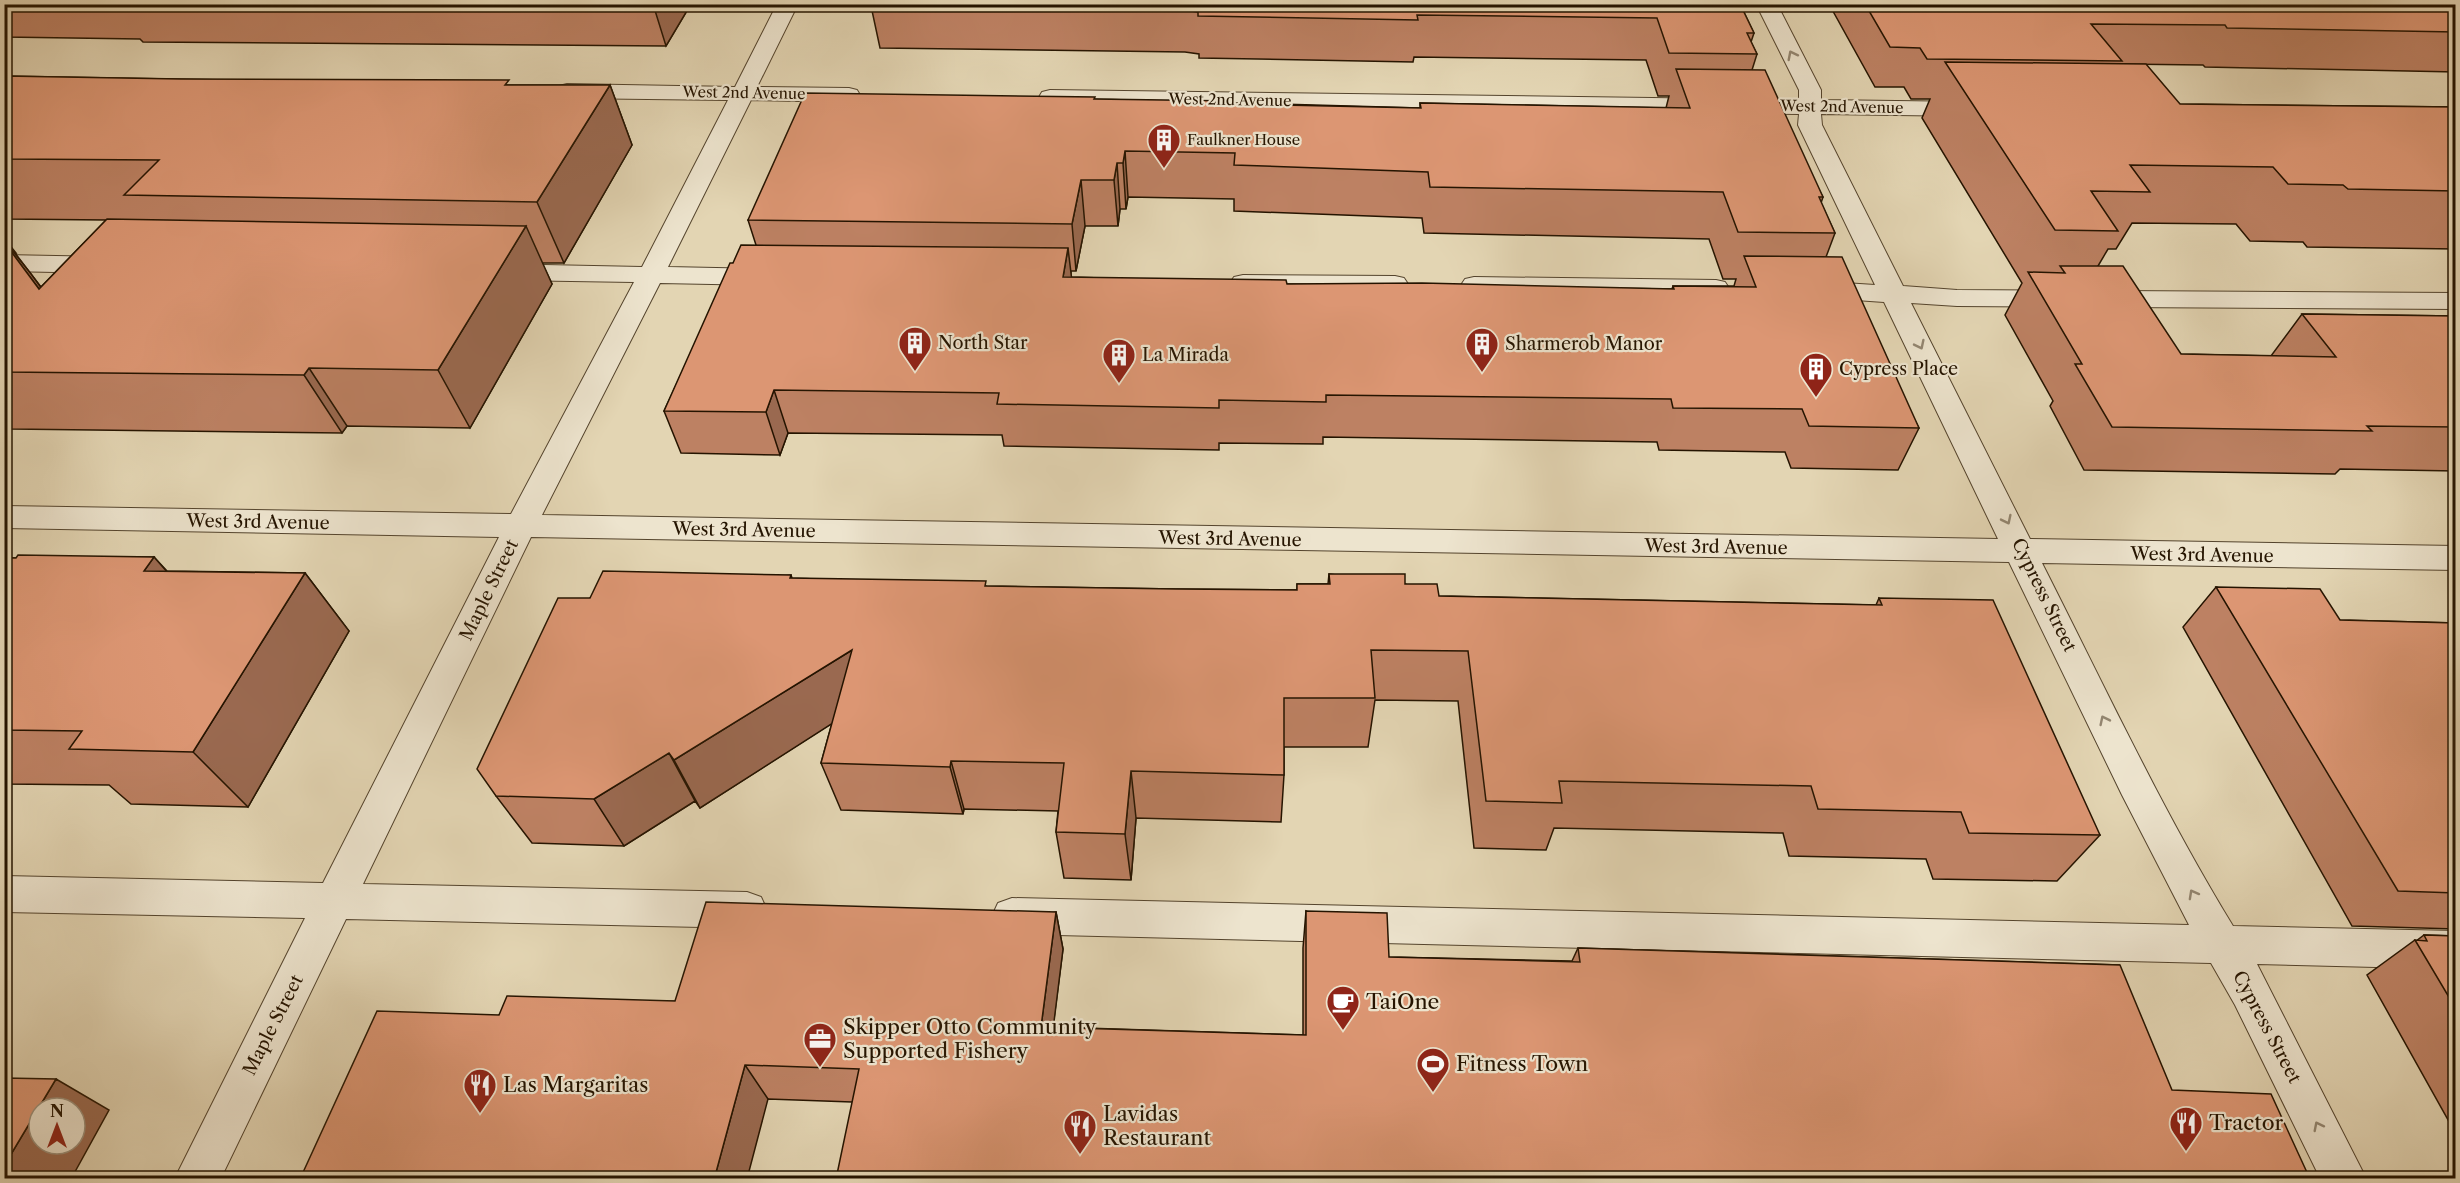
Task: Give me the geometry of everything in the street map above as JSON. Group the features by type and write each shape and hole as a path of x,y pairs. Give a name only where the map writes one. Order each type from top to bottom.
{"street":[{"name":"Maple Street","path":"197,1179 521,526 788,4"},
{"name":"Cypress Street","path":"1766,4 1810,90 1810,125 2135,784 2222,945 2250,991 2344,1179"},
{"name":"West 2nd Avenue","path":"543,90 867,95"},
{"name":"West 2nd Avenue","path":"1023,97 1997,109"},
{"path":"4,263 135,265"},
{"path":"477,271 789,277"},
{"path":"1218,282 1741,288"},
{"path":"1789,289 1958,298 2456,301"},
{"name":"West 3rd Avenue","path":"4,518 2456,558"},
{"path":"4,894 780,911"},
{"path":"971,915 2456,951"}],"building":[{"path":"872,4 1740,4 1754,33 1747,33 1757,54 1669,53 1657,18 1417,15 1418,20 1198,16 1198,12 1184,10 871,6"},
{"path":"1865,4 2456,4 2456,32 2227,28 2225,25 2091,24 2122,61 1927,59 1920,48 1890,47"},
{"path":"1945,62 2146,64 2180,104 2456,107 2456,191 2348,189 2343,185 2288,184 2273,167 2130,165 2150,192 2091,191 2118,231 2055,230"},
{"path":"1676,69 1765,70 1823,197 1819,197 1835,233 1738,232 1723,192 1430,187 1428,172 1234,165 1235,153 1125,151 1123,163 1117,163 1114,180 1081,180 1072,224 748,220 805,93 1095,97 1094,99 1234,101 1234,104 1421,108 1420,103 1690,108"},
{"path":"4,76 509,80 505,85 610,85 537,202 124,195 159,160 4,159"},
{"path":"107,219 526,226 438,370 309,368 304,375 4,372 4,242 39,289"},
{"path":"741,245 1068,248 1063,277 1286,280 1287,284 1422,283 1674,289 1673,286 1756,287 1744,256 1842,257 1919,428 1809,426 1802,409 1673,408 1671,399 1326,395 1326,402 1219,400 1219,408 997,404 999,393 774,390 766,412 664,411 730,263 733,263"},
{"path":"2060,266 2123,266 2181,354 2336,357 2302,314 2456,316 2456,427 2367,426 2372,431 2112,427 2075,364 2082,364 2028,272 2065,273"},
{"path":"18,555 154,557 144,571 305,573 193,752 69,749 82,731 4,730 4,558 16,558"},
{"path":"603,571 791,575 790,578 986,581 985,586 1297,590 1297,584 1330,584 1329,574 1405,574 1405,584 1437,584 1439,596 1882,605 1879,598 1993,600 2100,835 1969,833 1961,812 1818,809 1811,786 1559,781 1562,803 1486,801 1468,651 1371,650 1375,698 1284,698 1284,775 1131,771 1125,834 1056,832 1064,763 951,761 950,767 821,763 852,650 674,760 669,753 594,799 496,796 477,769 558,598 590,598"},
{"path":"2216,587 2320,589 2340,620 2456,623 2456,893 2398,891"},
{"path":"706,902 1056,912 1041,1027 1306,1035 1306,911 1387,913 1389,957 1580,962 1578,948 2120,965 2172,1090 2271,1094 2310,1179 836,1179 859,1069 745,1065 715,1176 778,1179 300,1179 377,1011 499,1015 507,996 675,1001"},
{"path":"2424,935 2456,936 2456,1009 2415,940 2427,941"},
{"path":"4,1078 56,1079 46,1096 27,1096 27,1128 4,1166"}],"place":[{"name":"Faulkner House","path":"1164,169"},
{"name":"North Star","path":"915,372"},
{"name":"Sharmerob Manor","path":"1482,373"},
{"name":"La Mirada","path":"1119,384"},
{"name":"Cypress Place","path":"1816,398"},
{"name":"TaiOne","path":"1343,1031"},
{"name":"Skipper Otto Community Supported Fishery","path":"820,1068"},
{"name":"Fitness Town","path":"1433,1093"},
{"name":"Las Margaritas","path":"480,1114"},
{"name":"Tractor","path":"2186,1152"},
{"name":"Lavidas Restaurant","path":"1080,1155"}]}
